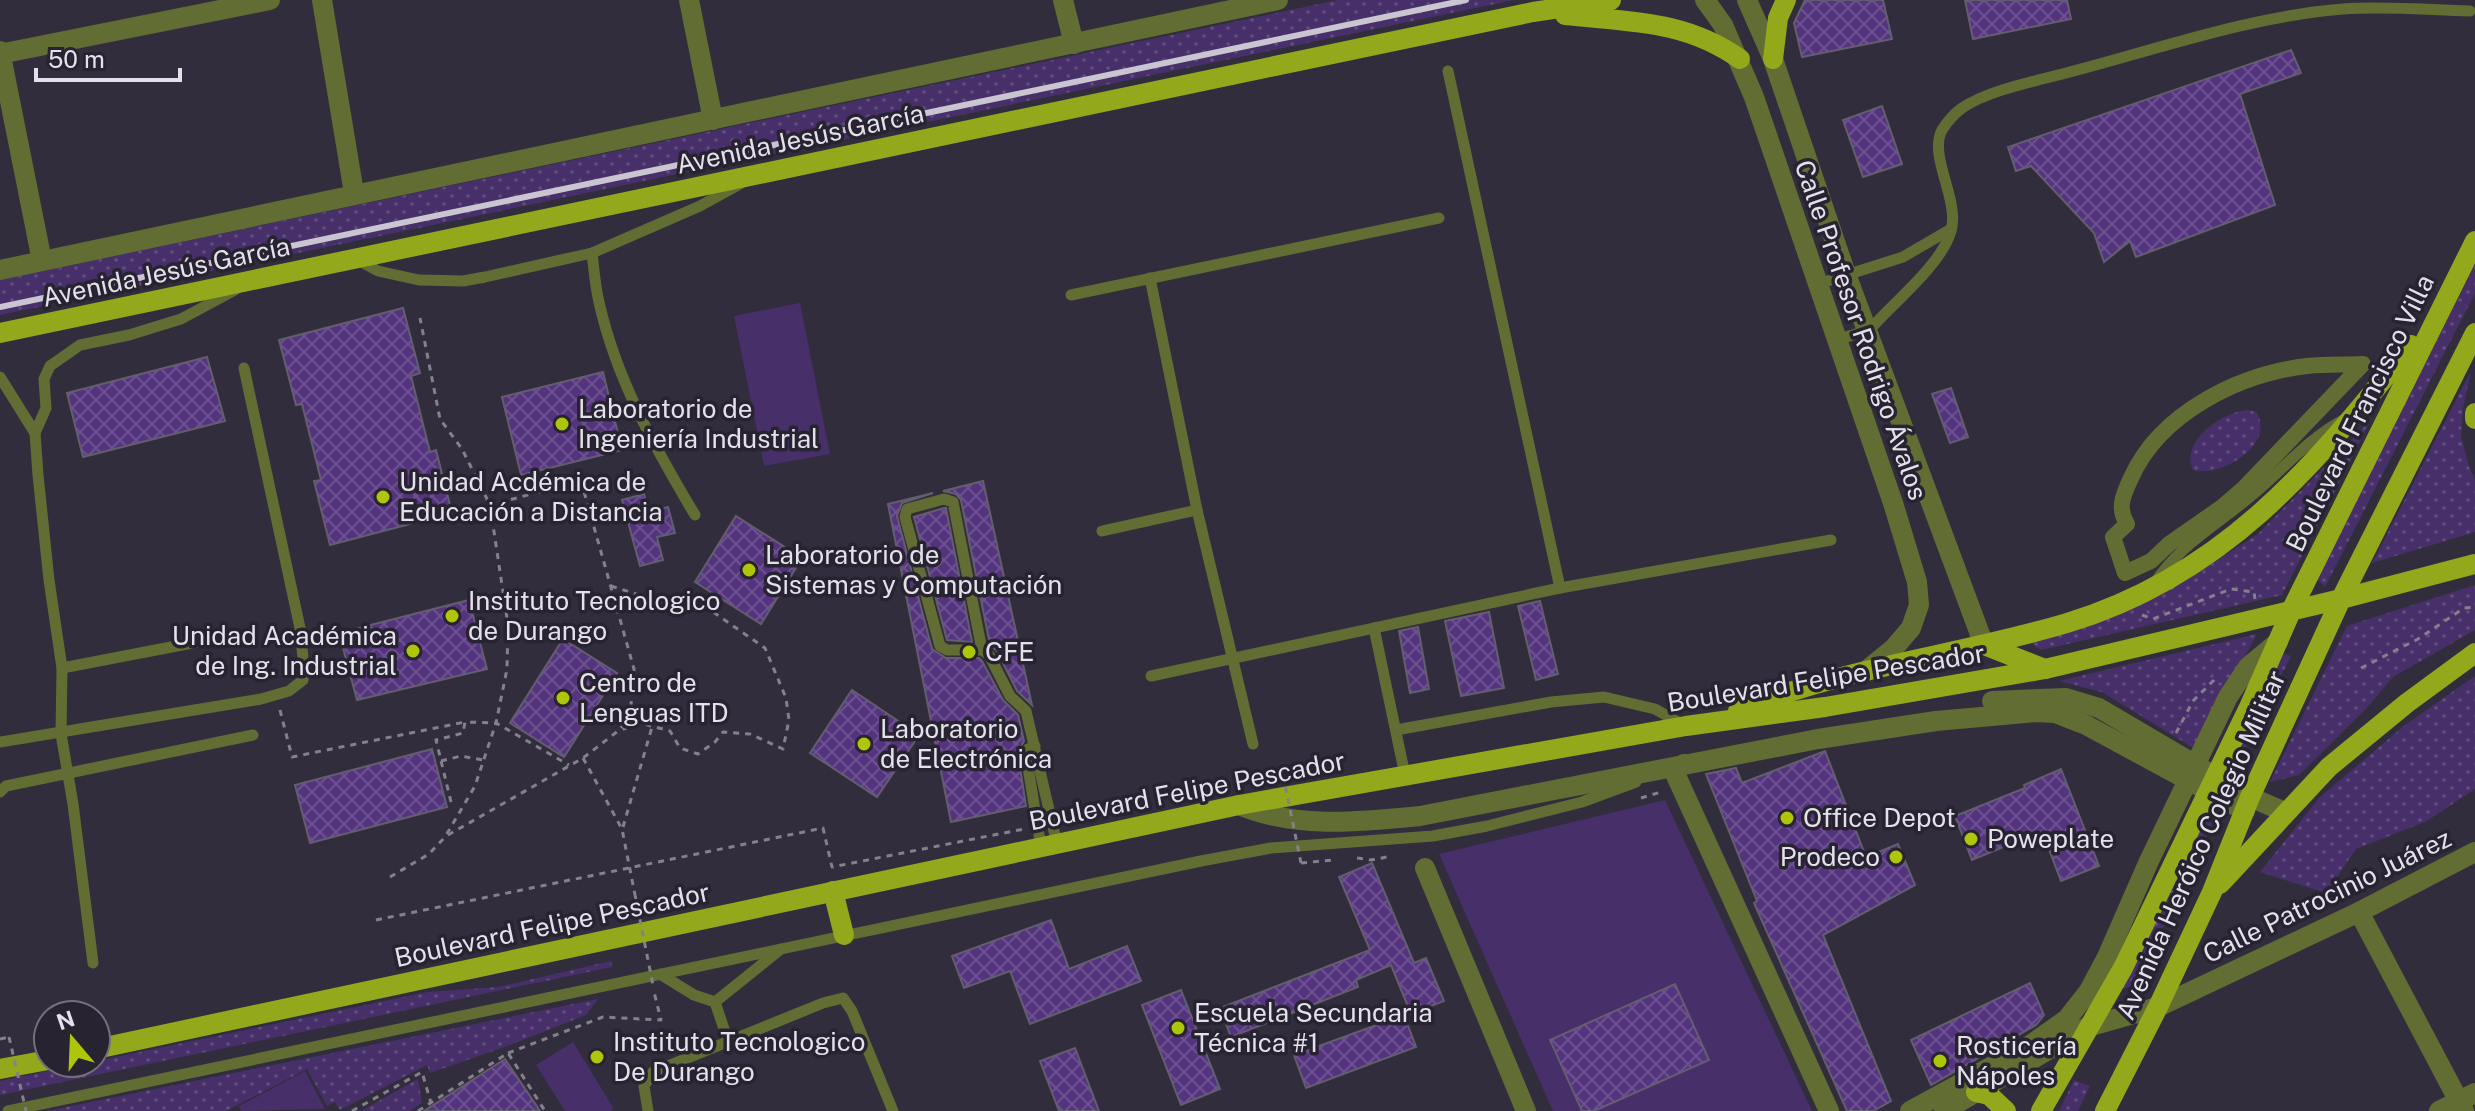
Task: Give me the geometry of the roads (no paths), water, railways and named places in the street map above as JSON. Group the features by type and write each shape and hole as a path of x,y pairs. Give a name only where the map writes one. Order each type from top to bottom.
{"main road":[{"name":"Avenida Jesús García","path":"0,333 1533,12 1611,0"},
{"path":"1773,59 1778,18 1786,0"},
{"path":"1533,12 1668,26 1718,43 1740,59"},
{"name":"Boulevard Francisco Villa","path":"2292,609 2475,241"},
{"path":"1712,722 1787,692 2068,623 2152,588 2230,541 2312,465 2441,307"},
{"path":"2341,599 2475,333"},
{"name":"Boulevard Felipe Pescador","path":"112,1046 1239,805 1686,726 1825,707 2045,669 2469,568"},
{"name":"Avenida Heróico Colegio Militar","path":"2105,1111 2212,892 2248,804 2341,599"},
{"name":"Avenida Heróico Colegio Militar","path":"2041,1111 2123,968 2213,783 2292,609"},
{"path":"1984,645 2045,669"},
{"path":"2212,892 2285,812 2349,750 2407,703 2469,660"},
{"path":"833,891 844,935"},
{"path":"0,1069 32,1063"},
{"path":"1976,1092 1989,1095 2006,1111"}],"street":[{"path":"42,261 0,53 270,0"},
{"path":"322,0 354,193"},
{"path":"689,0 713,120"},
{"path":"1063,0 1074,44"},
{"name":"Avenida Jesús García","path":"0,270 1278,0"},
{"name":"Calle Profesor Rodrigo Ávalos","path":"1705,0 1723,25 1740,59 1917,582 1919,605 1911,628 1894,648 1867,670"},
{"name":"Calle Profesor Rodrigo Ávalos","path":"1747,0 1773,59 1846,274 1984,645"},
{"path":"2363,364 2244,488 2151,561 2125,573 2113,537 2127,524 2121,503 2136,465 2172,425 2224,390 2260,376 2309,366 2363,364"},
{"path":"1910,1111 2029,1046 2077,1009 2107,957 2214,724 2248,667 2278,642"},
{"path":"1239,805 1258,813 1307,821 1372,821 1465,808 1618,776 1673,769 1716,750 1799,730 1888,714 2048,697 2083,701 2099,708 2193,772 2248,804 2285,812"},
{"path":"1673,769 1829,1111"},
{"name":"Calle Patrocinio Juárez","path":"1944,1111 2087,1027 2158,1007 2359,912 2475,852"},
{"path":"1425,868 1526,1111"},
{"path":"2359,912 2466,1101 2439,1111"}],"lane":[{"path":"1837,340 1868,330 1942,250 1952,229 1952,206 1939,149 1940,133 1963,107 1988,97 2244,25 2292,15 2345,9 2470,11"},
{"path":"1448,71 1560,588"},
{"path":"355,259 378,271 401,277 463,281 592,253 700,206 752,176"},
{"path":"1071,295 1439,218"},
{"path":"1818,284 1903,257 1952,229"},
{"path":"592,253 599,302 638,414 695,515"},
{"path":"1150,278 1197,510 1253,744"},
{"path":"35,433 46,408 44,379 50,366 62,356 80,345 129,335 181,319 249,281"},
{"path":"0,742 261,699 289,691 303,680 300,628 244,368"},
{"path":"0,377 35,433 48,568 62,668 61,732 93,963"},
{"path":"982,650 953,502 944,499 907,509 905,517 940,646 947,650 982,650 989,655 1010,696 1026,711 1035,746 1049,845"},
{"path":"1102,531 1197,510"},
{"path":"1151,676 1560,588 1831,540"},
{"path":"1374,628 1405,775"},
{"path":"62,668 208,640"},
{"path":"1396,730 1551,702 1604,697 1655,709 1686,726"},
{"path":"0,792 6,786 68,772 253,735"},
{"path":"1035,746 1028,749 1027,761 1037,826 1049,845"},
{"path":"8,1111 1271,848 1433,836 1487,826 1582,802 1673,769"},
{"path":"715,1002 782,949"},
{"path":"660,974 694,995 715,1002"},
{"path":"648,1111 644,1086 653,1072 823,1003 843,998 852,1011 893,1111"},
{"path":"715,1002 728,1041"}],"railway":[{"path":"0,307 1466,0"}],"place":[{"name":"Laboratorio de Ingeniería Industrial","path":"562,424"},
{"name":"Unidad Acdémica de Educación a Distancia","path":"383,497"},
{"name":"Laboratorio de Sistemas y Computación","path":"749,570"},
{"name":"Instituto Tecnologico de Durango","path":"452,616"},
{"name":"Unidad Académica de Ing. Industrial","path":"413,651"},
{"name":"CFE","path":"969,652"},
{"name":"Centro de Lenguas ITD","path":"563,698"},
{"name":"Laboratorio de Electrónica","path":"864,744"},
{"name":"Office Depot","path":"1787,818"},
{"name":"Poweplate","path":"1971,839"},
{"name":"Prodeco","path":"1896,857"},
{"name":"Escuela Secundaria Técnica #1","path":"1178,1028"},
{"name":"Instituto Tecnologico De Durango","path":"597,1057"},
{"name":"Rosticería Nápoles","path":"1940,1061"}]}
